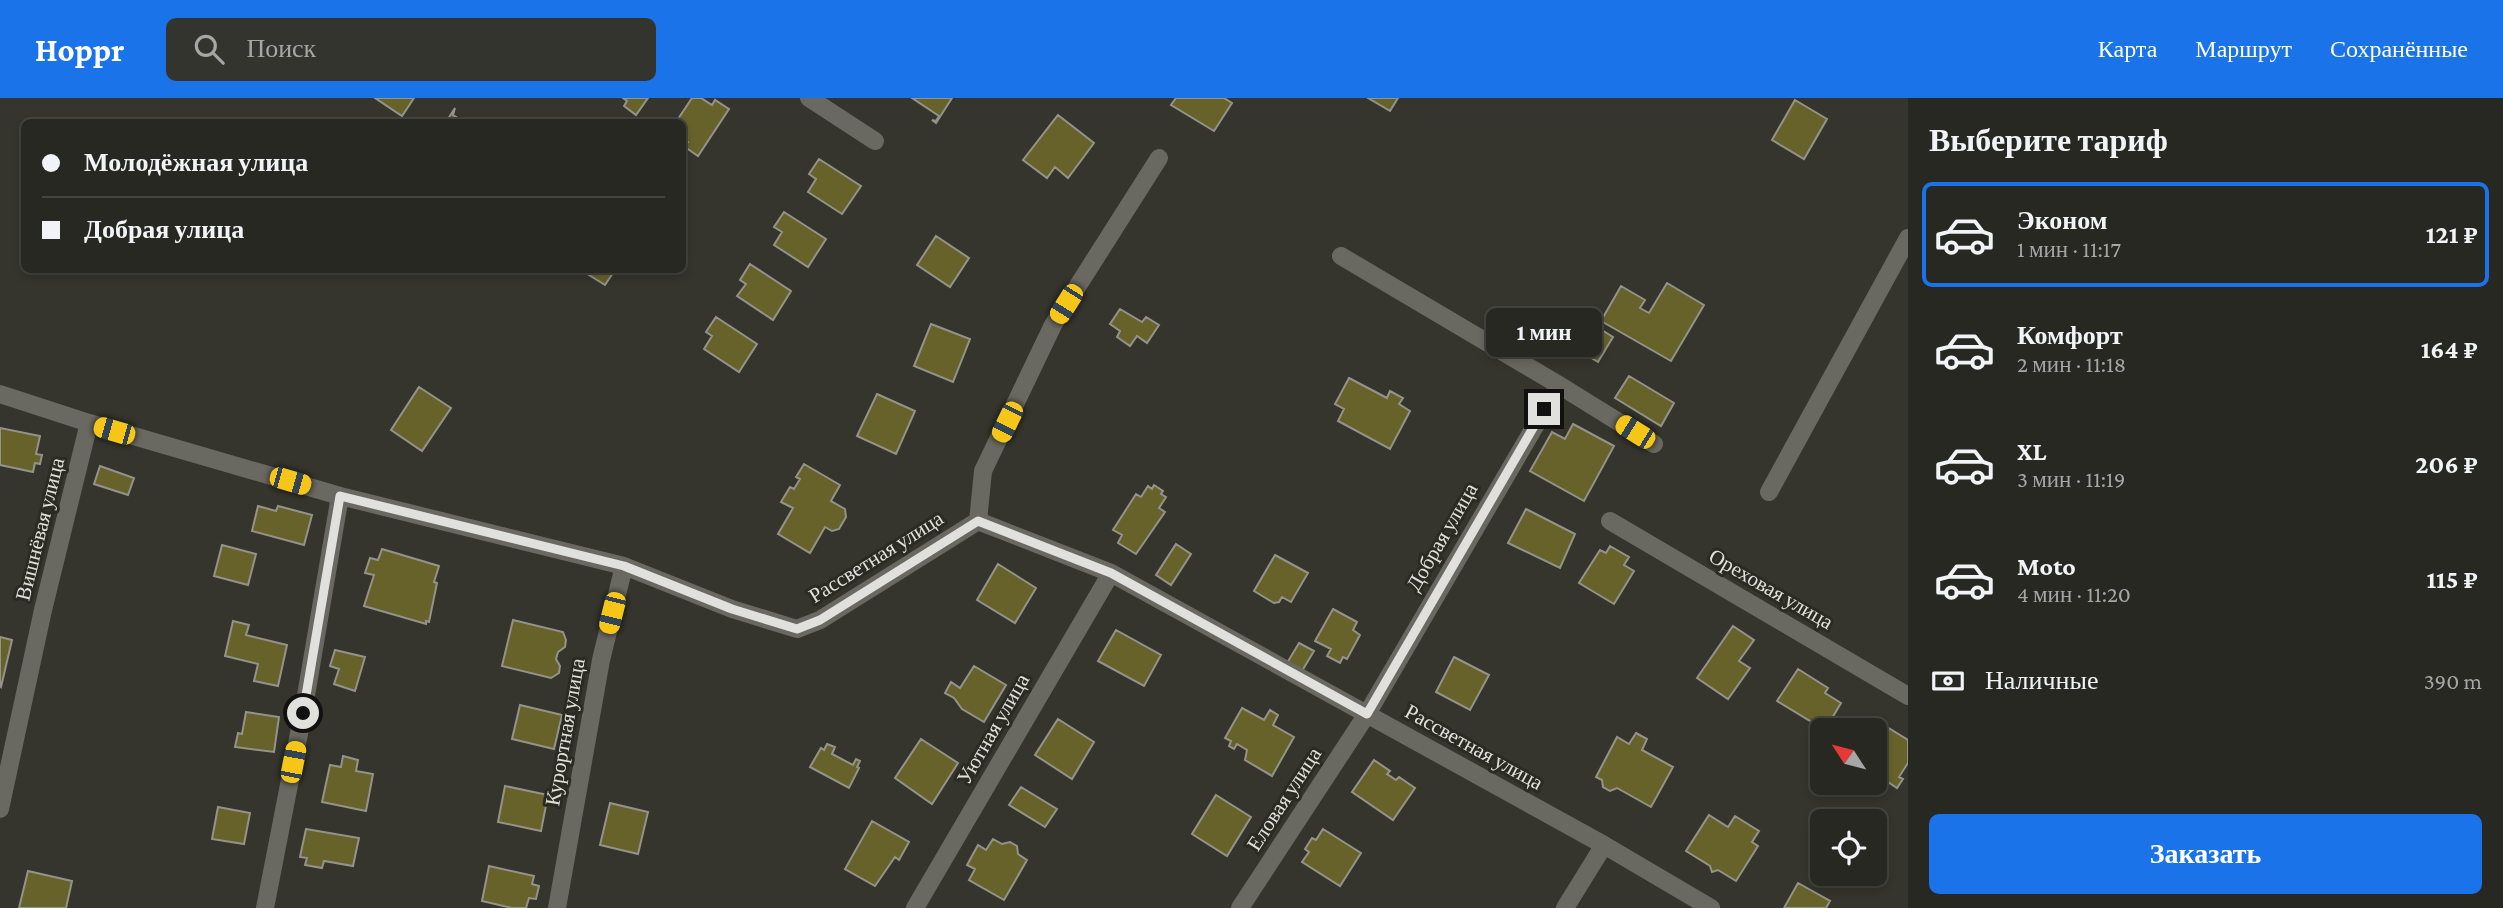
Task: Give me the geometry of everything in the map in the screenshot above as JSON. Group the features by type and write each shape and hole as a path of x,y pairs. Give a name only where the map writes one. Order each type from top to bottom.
{"street":[{"path":"809,98 875,141"},
{"path":"978,521 983,471 1053,325 1159,158"},
{"path":"1769,492 1908,238"},
{"path":"1341,256 1654,444"},
{"name":"Добрая улица","path":"1367,714 1559,385"},
{"name":"Рассветная улица","path":"0,394 89,423 340,496 624,566 732,609 797,629 820,620 978,521 1111,573 1604,845 1712,908"},
{"name":"Вишнёвая улица","path":"0,809 43,610 89,423"},
{"path":"265,908 303,713 340,496"},
{"name":"Ореховая улица","path":"1610,522 1908,696"},
{"name":"Курортная улица","path":"557,908 601,660 624,566"},
{"name":"Уютная улица","path":"915,908 1111,573"},
{"name":"Еловая улица","path":"1240,908 1367,714"},
{"path":"1565,908 1604,845"}],"building":[{"path":"375,98 414,98 402,116"},
{"path":"623,98 648,98 636,115 624,106 627,101"},
{"path":"692,98 701,98 712,105 715,100 729,109 698,156 686,148 686,119 678,119"},
{"path":"912,98 952,98 936,123 932,120 936,121 939,116"},
{"path":"1176,98 1224,98 1232,103 1214,131 1171,105"},
{"path":"1368,98 1398,98 1390,111"},
{"path":"1795,100 1827,119 1804,159 1772,140"},
{"path":"455,108 453,115 459,119 448,119"},
{"path":"1058,115 1094,143 1068,178 1055,167 1047,178 1023,160"},
{"path":"819,159 861,186 842,214 808,192 816,179 809,174"},
{"path":"784,212 826,239 808,267 774,245 782,232 774,227"},
{"path":"936,236 969,258 950,287 917,265"},
{"path":"750,264 791,291 773,320 737,296 746,284 740,280"},
{"path":"586,273 613,273 605,285"},
{"path":"1667,283 1704,305 1671,361 1601,321 1621,286 1645,300 1640,308 1649,313"},
{"path":"1120,309 1142,322 1146,317 1159,325 1147,343 1137,336 1130,346 1117,337 1120,331 1110,324"},
{"path":"716,317 757,344 739,372 704,349 712,336 706,332"},
{"path":"931,324 970,339 953,382 914,366"},
{"path":"1597,327 1613,337 1598,362 1583,353"},
{"path":"1629,376 1674,403 1661,426 1615,398"},
{"path":"1349,378 1387,398 1390,391 1403,398 1399,404 1410,411 1390,449 1338,421 1344,409 1335,404"},
{"path":"419,387 451,408 422,451 391,430"},
{"path":"877,394 915,411 896,454 857,436"},
{"path":"1573,424 1614,446 1584,501 1530,471 1552,432 1565,439"},
{"path":"0,428 40,436 36,454 42,455 40,464 35,463 33,472 0,465"},
{"path":"804,464 840,485 831,501 845,509 846,517 839,529 832,531 825,527 810,553 778,534 793,508 781,502 790,487 794,489 800,479 796,477"},
{"path":"100,466 134,478 128,495 94,484"},
{"path":"1154,485 1163,491 1161,494 1166,497 1159,508 1165,512 1136,554 1118,543 1122,535 1113,530 1136,494 1141,497 1148,486 1152,489"},
{"path":"258,506 276,511 278,506 312,515 304,545 252,531"},
{"path":"1526,509 1575,534 1560,568 1508,543"},
{"path":"1176,544 1191,554 1171,585 1156,575"},
{"path":"222,545 256,554 248,585 214,576"},
{"path":"1610,546 1629,557 1624,565 1634,571 1614,604 1579,583 1600,550 1606,553"},
{"path":"382,549 439,566 434,582 437,583 429,622 426,621 426,624 364,606 374,575 365,573 370,558 378,560"},
{"path":"1275,555 1308,573 1291,602 1282,597 1279,602 1274,603 1254,591"},
{"path":"998,564 1036,588 1015,623 977,600"},
{"path":"1333,609 1357,622 1353,630 1360,635 1347,659 1343,657 1340,663 1327,656 1331,649 1315,641"},
{"path":"513,620 563,632 565,647 558,652 556,659 560,666 559,673 551,678 502,666"},
{"path":"233,621 249,625 246,635 287,645 278,686 254,681 258,664 225,656"},
{"path":"1733,626 1754,640 1739,661 1750,668 1728,699 1697,678"},
{"path":"1116,630 1161,655 1144,686 1098,661"},
{"path":"0,637 12,640 1,687 0,686"},
{"path":"1299,643 1314,651 1302,671 1287,663"},
{"path":"335,650 365,657 355,691 334,684 339,669 330,666"},
{"path":"1454,657 1489,675 1470,710 1436,692"},
{"path":"974,666 1006,685 984,722 962,709 954,698 945,693 951,682 960,688"},
{"path":"1798,669 1828,688 1825,693 1841,703 1832,718 1810,718 1810,721 1777,701"},
{"path":"520,705 562,715 554,749 512,739"},
{"path":"1242,708 1264,720 1270,710 1278,715 1273,725 1294,737 1272,776 1245,760 1247,750 1237,744 1234,749 1229,746 1231,741 1225,738"},
{"path":"246,712 279,717 274,752 235,747 238,733 242,734"},
{"path":"1058,719 1094,742 1072,779 1035,755"},
{"path":"1887,727 1908,740 1908,763 1899,777 1903,779 1897,788 1887,781"},
{"path":"1636,733 1647,739 1642,750 1673,767 1651,807 1617,788 1610,791 1603,787 1602,780 1596,777 1617,737 1629,744"},
{"path":"921,739 958,763 932,804 895,778"},
{"path":"827,744 835,747 832,754 853,765 856,759 860,761 849,788 810,767 821,748 824,750"},
{"path":"343,756 358,760 356,771 373,774 366,811 322,802 330,765 341,767"},
{"path":"1374,760 1390,771 1387,774 1396,780 1399,777 1415,788 1393,820 1352,792"},
{"path":"505,786 548,795 541,831 498,822"},
{"path":"1021,787 1057,809 1045,827 1009,805"},
{"path":"1216,795 1251,817 1227,856 1192,834"},
{"path":"610,803 648,812 638,854 600,845"},
{"path":"218,807 250,813 244,844 212,839"},
{"path":"1709,815 1728,827 1735,816 1759,831 1752,842 1758,846 1736,881 1718,870 1712,872 1710,866 1686,851"},
{"path":"872,821 909,842 899,860 895,857 875,886 845,869"},
{"path":"306,829 359,838 353,866 324,861 322,868 305,865 307,858 300,857"},
{"path":"1323,829 1361,853 1340,886 1302,862 1309,852 1305,849 1312,838 1316,840"},
{"path":"993,839 1002,844 1010,842 1017,846 1018,854 1027,860 1004,900 969,880 975,869 967,865 978,845 986,850"},
{"path":"489,866 534,876 532,884 539,886 536,899 529,898 526,908 512,908 482,901"},
{"path":"28,871 72,881 66,908 19,908"},
{"path":"1798,883 1830,901 1826,908 1784,908"}],"route":[{"path":"303,713 340,496 624,566 732,609 797,629 820,620 978,521 1111,573 1367,714 1544,409"}]}
